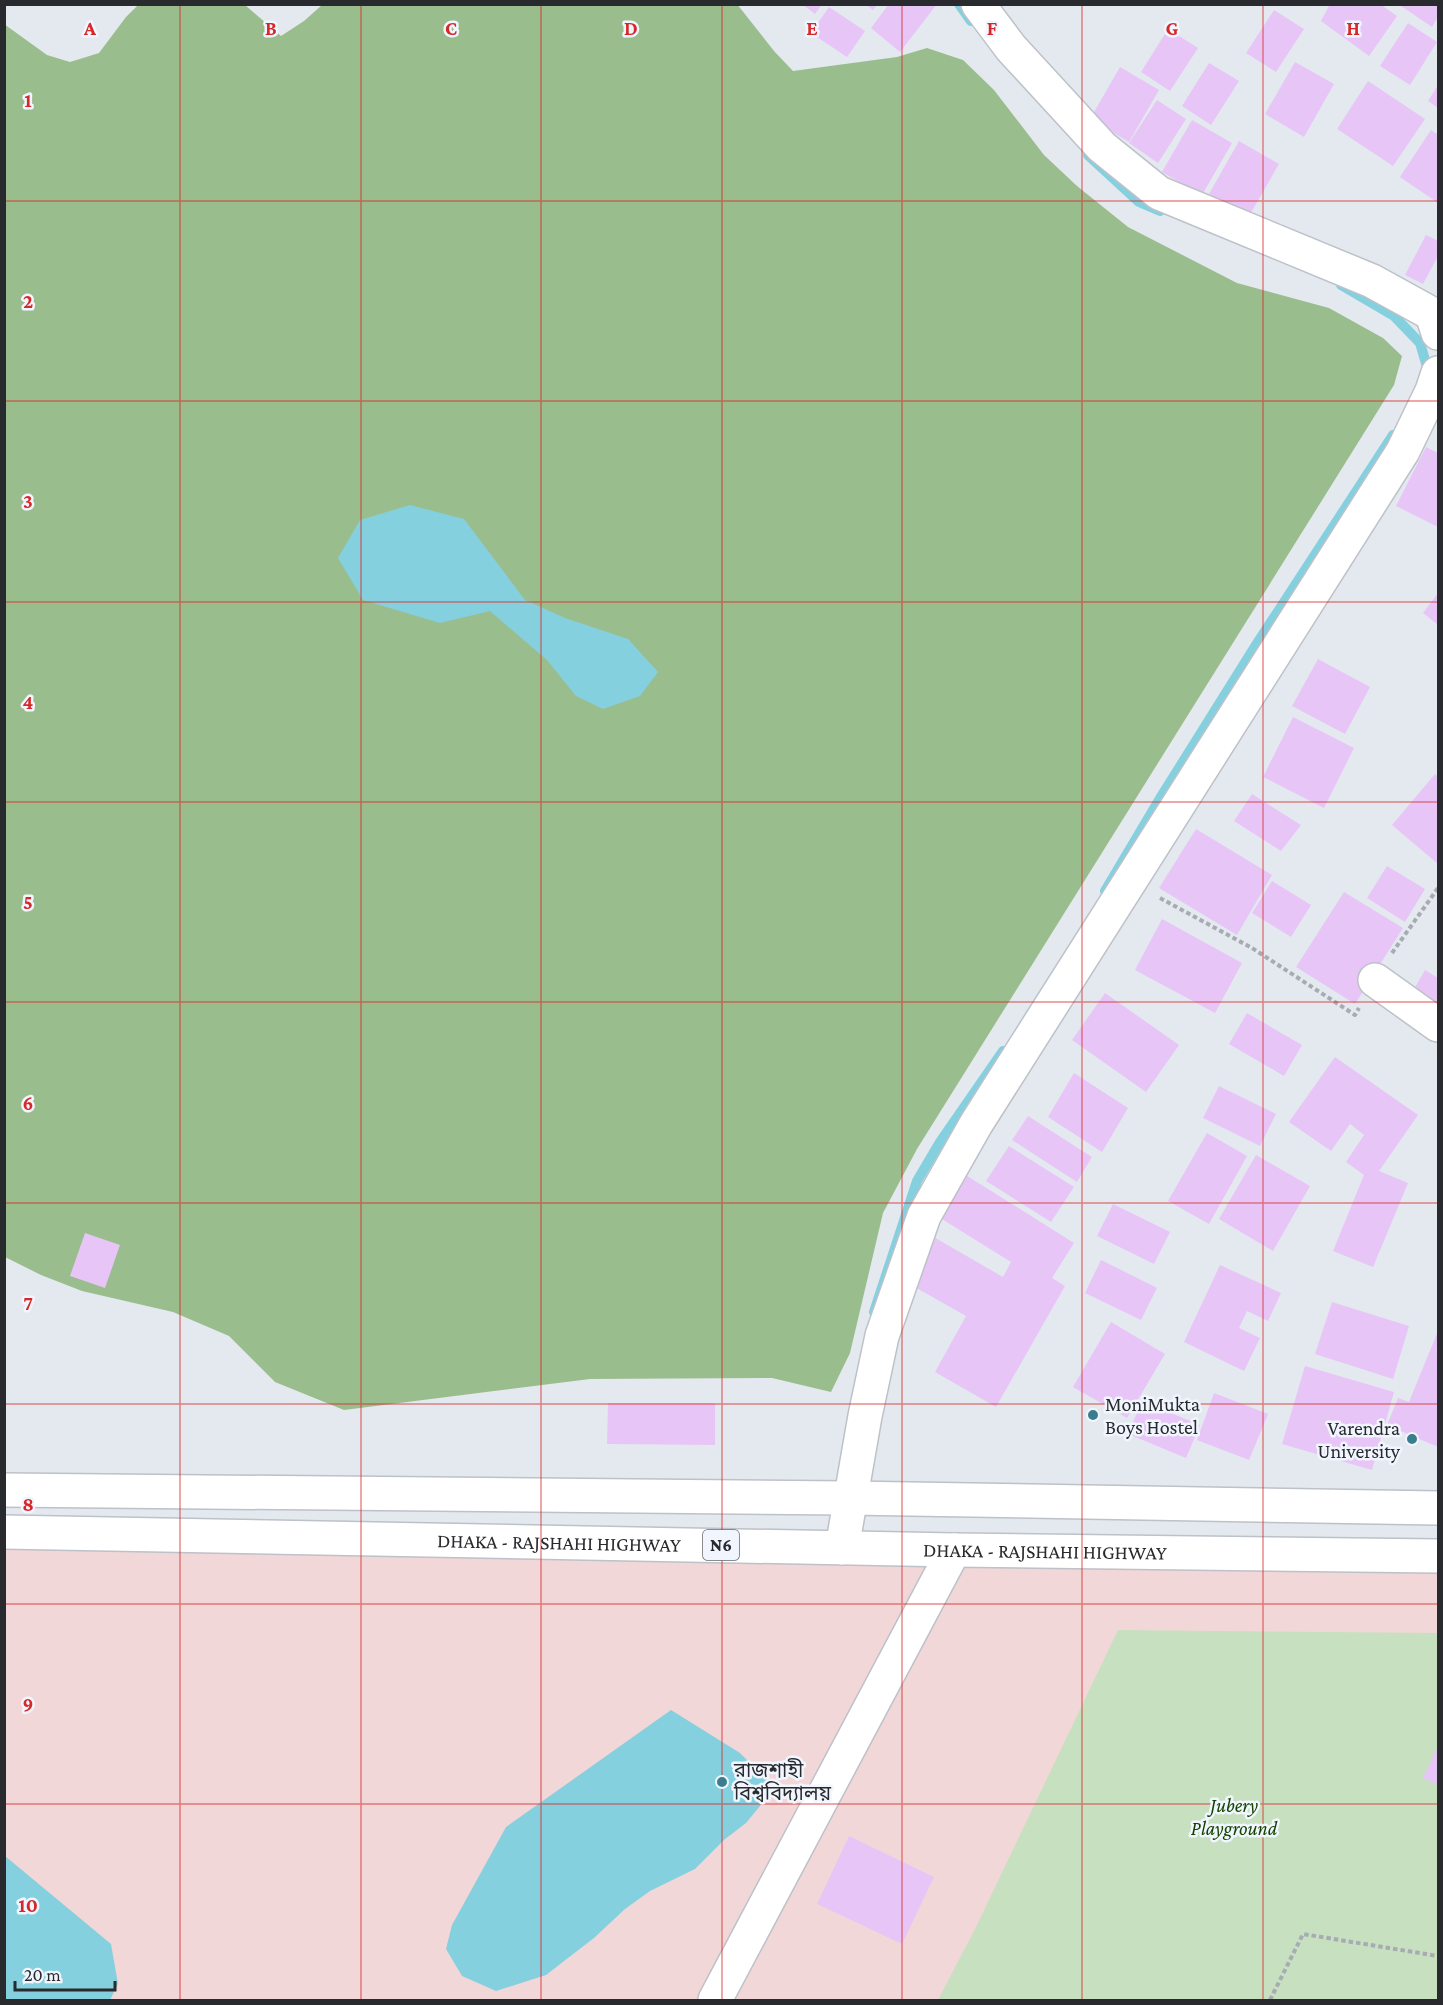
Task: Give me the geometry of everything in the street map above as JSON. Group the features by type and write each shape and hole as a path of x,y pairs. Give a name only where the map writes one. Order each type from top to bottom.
{"main road":[{"path":"978,4 1011,48 1102,147 1159,193 1372,281 1436,318"},
{"path":"842,1548 849,1498 882,1336 924,1216 976,1124 1403,452 1438,374"},
{"path":"1375,980 1438,1025"},
{"path":"4,1490 849,1498 1438,1508"},
{"name":"DHAKA - RAJSHAHI HIGHWAY","path":"4,1532 954,1550 1438,1556"},
{"path":"715,2001 954,1550"}],"path":[{"path":"1130,882 1252,948 1354,1015 1394,949 1438,888"},
{"path":"1270,2001 1303,1934 1438,1956"}],"shaded area":[{"name":"রাজশাহী বিশ্ববিদ্যালয়","path":"5,1540 1438,1563 1438,2000 5,2000"}],"green space":[{"path":"737,4 793,71 897,57 927,48 963,60 994,90 1044,155 1077,186 1128,227 1237,283 1329,308 1383,338 1402,356 1394,385 917,1149 883,1213 850,1353 831,1392 772,1378 590,1379 344,1410 275,1382 229,1336 173,1312 82,1291 41,1275 5,1257 4,24 47,55 70,62 99,53 138,5 245,5 281,36 304,21 322,5"},
{"name":"Jubery Playground","path":"1118,1630 1438,1633 1438,2000 938,2000 975,1929"}],"water":[{"path":"410,505 464,519 525,600 565,618 628,639 658,672 640,696 603,709 576,696 547,660 490,611 440,623 363,600 338,558 360,520"},
{"path":"671,1710 740,1753 775,1788 746,1823 724,1840 695,1869 650,1891 546,1975 496,1991 462,1976 446,1949 452,1925 506,1827"},
{"path":"5,1856 111,1944 118,1984 110,2000 5,2000"}],"building":[{"path":"802,4 822,4 815,14"},
{"path":"865,4 878,4 873,10"},
{"path":"889,4 937,4 900,52 871,28"},
{"path":"1330,4 1380,4 1397,16 1369,56 1321,21"},
{"path":"1398,4 1438,4 1438,17 1432,27"},
{"path":"829,7 865,31 847,57 811,33"},
{"path":"1274,10 1304,29 1276,72 1246,53"},
{"path":"1408,23 1437,42 1410,85 1380,66"},
{"path":"1168,29 1198,48 1170,91 1141,72"},
{"path":"1295,62 1334,84 1304,137 1265,114"},
{"path":"1209,63 1239,81 1211,125 1182,106"},
{"path":"1120,67 1159,90 1129,142 1090,119"},
{"path":"1368,81 1425,119 1393,166 1337,129"},
{"path":"1438,85 1438,108 1428,101"},
{"path":"1157,100 1186,119 1158,163 1129,143"},
{"path":"1192,120 1232,143 1202,195 1162,172"},
{"path":"1431,130 1438,135 1438,203 1400,177"},
{"path":"1239,141 1279,164 1249,216 1209,194"},
{"path":"1426,235 1438,241 1438,256 1423,284 1405,275"},
{"path":"1426,447 1438,453 1438,527 1396,506"},
{"path":"1438,593 1438,625 1423,613"},
{"path":"1318,659 1370,687 1345,734 1292,706"},
{"path":"1293,717 1354,748 1324,808 1263,777"},
{"path":"1435,774 1438,777 1438,864 1392,825"},
{"path":"1252,794 1301,825 1281,851 1234,821"},
{"path":"1196,829 1272,875 1237,935 1159,888"},
{"path":"1387,866 1425,889 1405,922 1367,898"},
{"path":"1272,881 1311,905 1291,937 1252,913"},
{"path":"1344,892 1403,928 1355,1004 1296,967"},
{"path":"1162,919 1242,963 1215,1013 1135,970"},
{"path":"1425,970 1438,978 1438,1010 1410,996"},
{"path":"1105,993 1179,1045 1146,1092 1072,1040"},
{"path":"1247,1013 1302,1045 1284,1076 1229,1044"},
{"path":"1335,1057 1418,1115 1379,1171 1408,1183 1373,1267 1333,1251 1364,1175 1346,1162 1364,1135 1350,1124 1331,1151 1289,1122"},
{"path":"1074,1073 1128,1108 1102,1152 1048,1117"},
{"path":"1219,1086 1276,1114 1260,1146 1203,1118"},
{"path":"1028,1116 1092,1157 1077,1182 1012,1140"},
{"path":"1207,1133 1247,1156 1209,1224 1168,1201"},
{"path":"1009,1146 1074,1187 1051,1222 986,1181"},
{"path":"1256,1155 1310,1186 1273,1251 1219,1219"},
{"path":"964,1174 1074,1243 1052,1278 1065,1286 996,1407 935,1372 966,1316 906,1282 932,1236 1003,1277 1011,1262 937,1216"},
{"path":"1113,1204 1170,1232 1154,1264 1097,1236"},
{"path":"85,1233 120,1245 105,1288 70,1276"},
{"path":"1101,1260 1157,1288 1141,1320 1085,1293"},
{"path":"1220,1265 1281,1293 1268,1321 1247,1311 1239,1328 1260,1338 1244,1371 1184,1342"},
{"path":"1332,1302 1409,1326 1393,1379 1315,1354"},
{"path":"1111,1322 1165,1354 1127,1418 1073,1387"},
{"path":"1438,1331 1438,1447 1387,1425 1398,1398 1409,1402"},
{"path":"1305,1366 1394,1392 1372,1470 1282,1444"},
{"path":"1214,1393 1268,1414 1249,1460 1197,1440"},
{"path":"1142,1401 1200,1425 1186,1458 1128,1434"},
{"path":"608,1403 715,1403 715,1445 607,1444"},
{"path":"1438,1746 1438,1785 1423,1778"},
{"path":"849,1836 934,1877 902,1944 817,1904"}],"waterway":[{"path":"959,4 971,21"},
{"path":"1088,155 1139,202 1160,211"},
{"path":"1341,285 1394,316 1420,343 1428,370 1426,374"},
{"path":"1105,891 1256,645 1393,435"},
{"path":"874,1312 917,1181 940,1142 1003,1051"}],"place":[{"name":"MoniMukta Boys Hostel","path":"1093,1415"},
{"name":"Varendra University","path":"1412,1439"},
{"name":"রাজশাহী বিশ্ববিদ্যালয়","path":"722,1782"}]}
